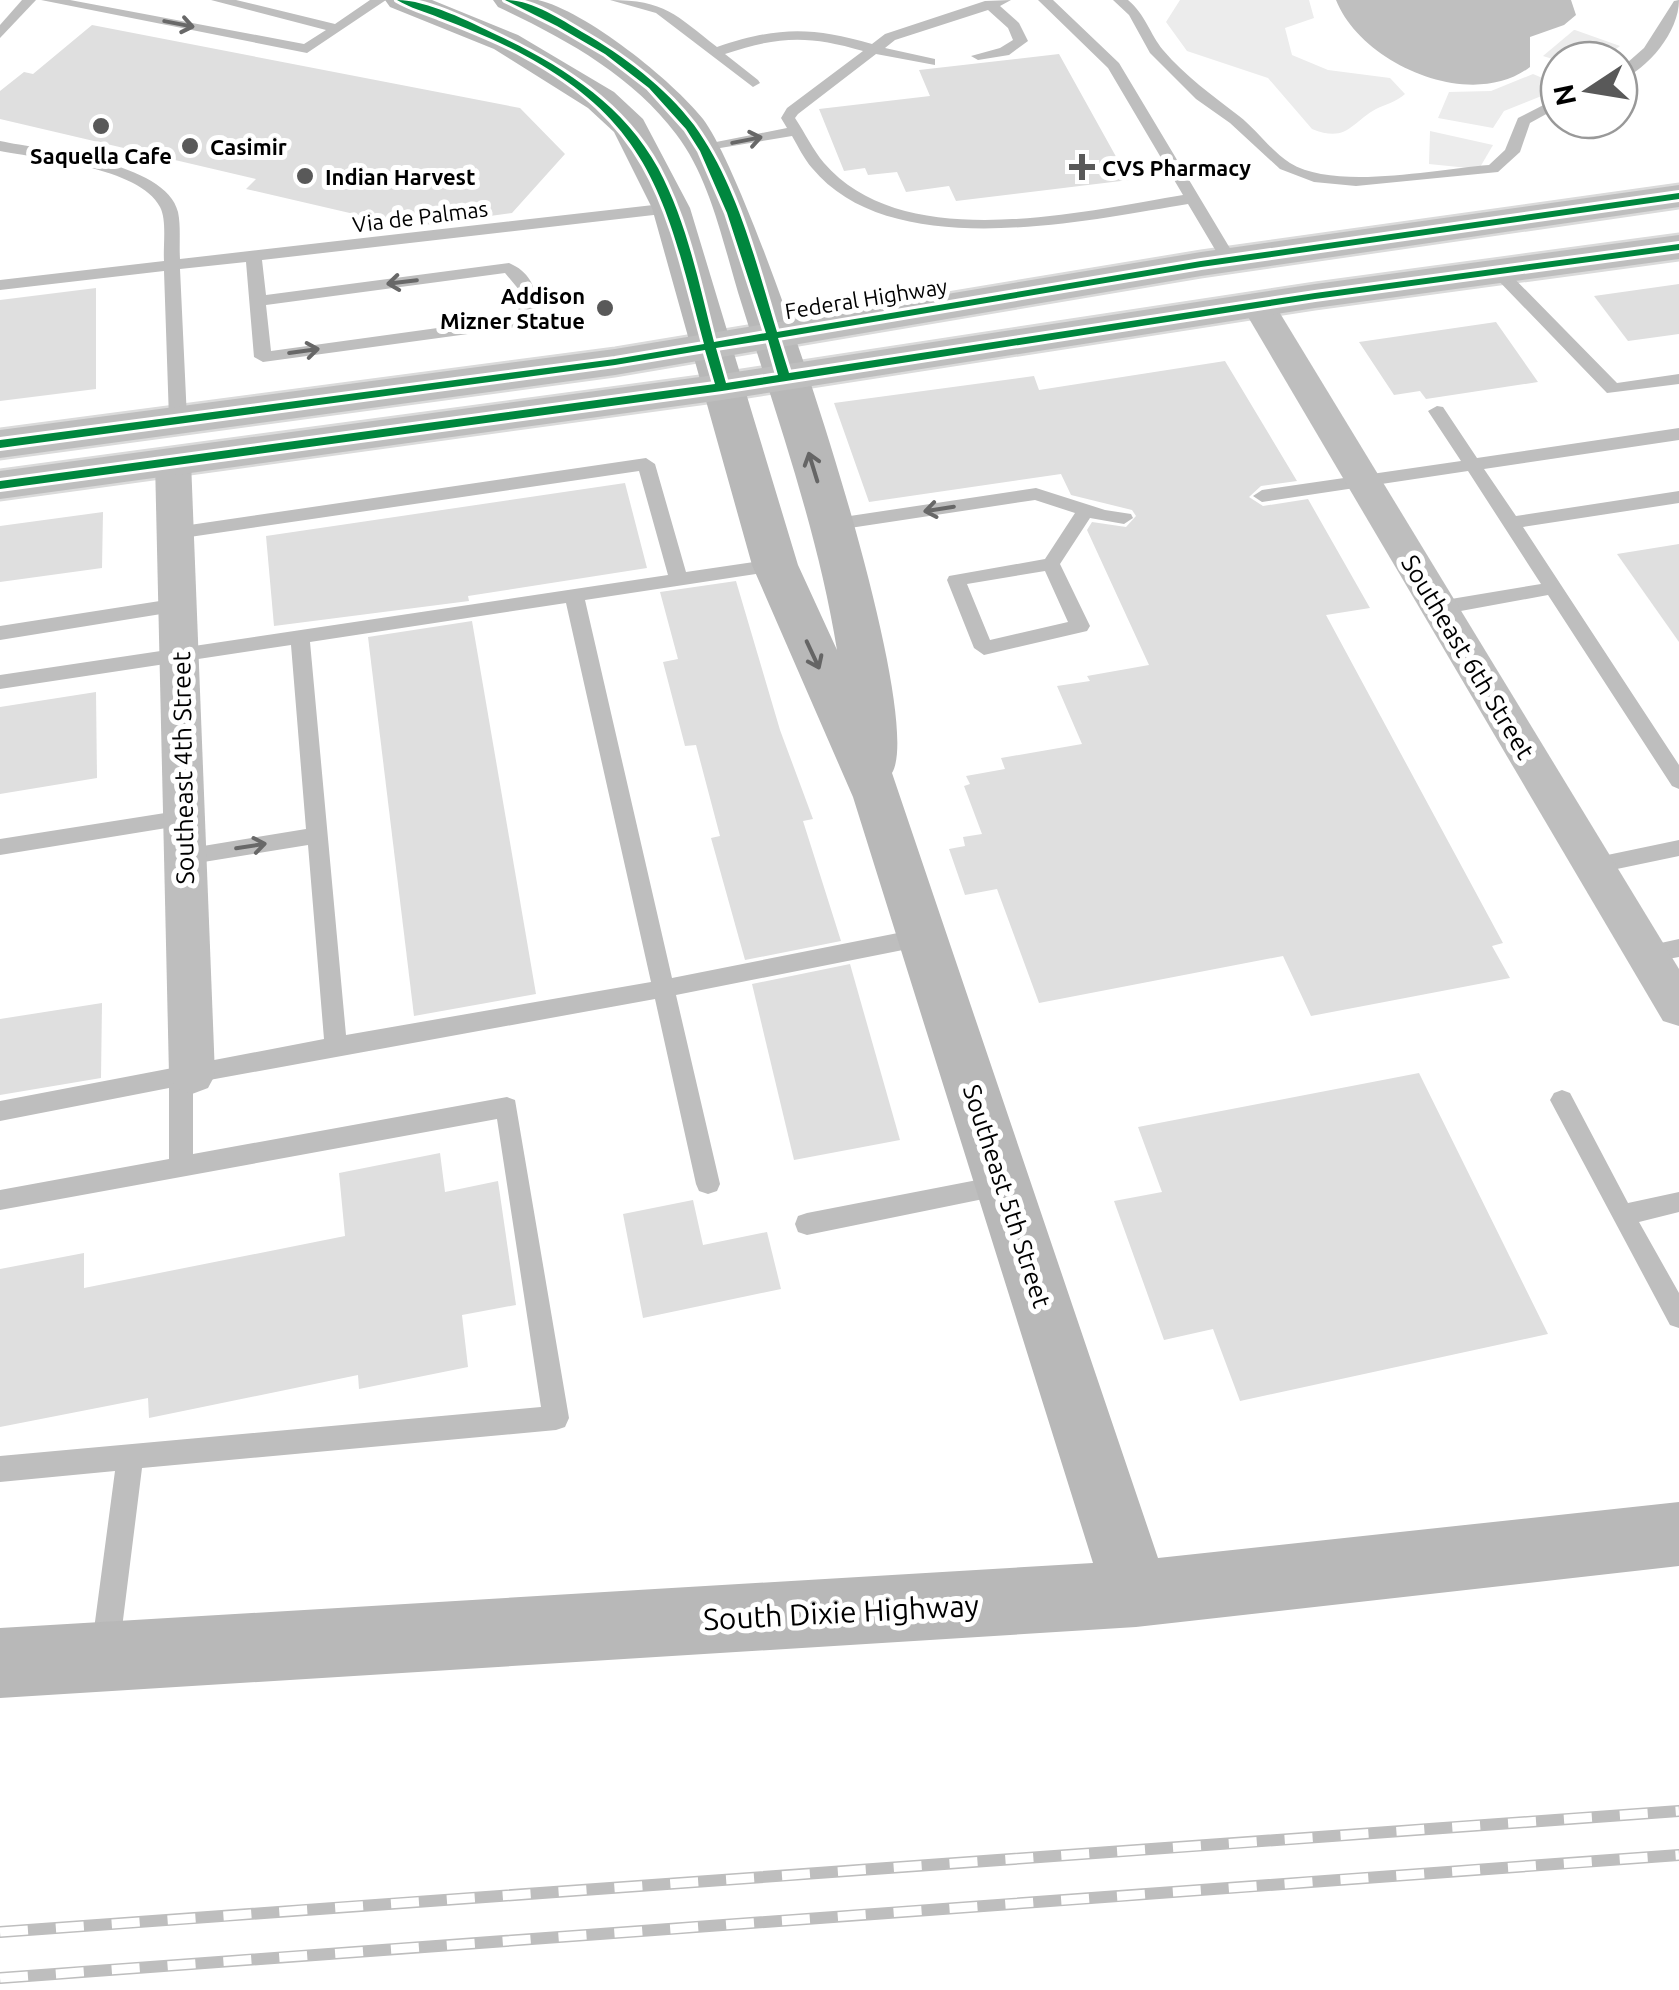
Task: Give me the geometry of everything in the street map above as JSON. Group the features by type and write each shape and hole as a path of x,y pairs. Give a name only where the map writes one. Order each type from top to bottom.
{"main road":[{"name":"Southeast 5th Street","path":"402,0 506,42 601,100 630,127 671,208 775,565 878,798 1136,1594"},
{"name":"Southeast 5th Street","path":"510,0 570,29 644,78 692,129 732,213 835,541 870,692 878,798"},
{"name":"Federal Highway","path":"0,444 175,440 715,367 772,336 1228,260 1679,196"},
{"name":"Federal Highway","path":"175,440 184,449 265,408 715,367 785,378 1258,305 1679,247"},
{"name":"Federal Highway","path":"0,485 175,440"},
{"path":"775,565 835,541"},
{"name":"South Dixie Highway","path":"0,1663 1136,1594 1679,1534"}],"street":[{"name":"Southeast 6th Street","path":"1258,305 1593,866 1663,951 1679,1008"},
{"name":"Southeast 4th Street","path":"175,440 185,838 186,1076"}],"lane":[{"path":"0,34 30,0"},
{"path":"48,0 307,48 380,0"},
{"path":"218,0 336,28"},
{"path":"617,0 661,10 753,84"},
{"path":"1045,0 1114,66 1228,260"},
{"path":"1120,0 1135,14 1155,50 1201,96 1235,120 1285,166 1318,179 1356,181 1493,169 1512,152 1524,120 1539,112"},
{"path":"978,56 1004,52 1021,42 997,2 890,37 792,110 788,118 825,177 849,195 926,222 1008,224 1190,199"},
{"path":"1639,60 1650,50 1679,4"},
{"path":"714,53 790,33 930,62"},
{"path":"701,149 793,130"},
{"path":"0,146 117,172 162,192 170,209 175,440"},
{"name":"Via de Palmas","path":"0,285 254,259 671,208"},
{"path":"254,259 258,301 264,357 526,321 532,295 528,283 509,268 258,301"},
{"path":"1499,272 1613,389 1679,379"},
{"path":"1437,411 1679,781"},
{"path":"1262,496 1679,434"},
{"path":"176,532 646,464 678,578"},
{"path":"835,541 1036,494 1086,511 1124,518"},
{"path":"1511,523 1679,497"},
{"path":"1051,564 1080,626 984,648 956,580 1051,564 1086,511"},
{"path":"0,682 775,565"},
{"path":"1439,608 1552,588"},
{"path":"574,594 708,1184"},
{"path":"0,633 179,605"},
{"path":"300,638 336,1046"},
{"path":"0,847 318,835"},
{"path":"1593,866 1679,848"},
{"path":"0,1111 336,1046 536,1014 923,936"},
{"path":"181,1168 186,1076"},
{"path":"1562,1100 1679,1317"},
{"path":"0,1200 507,1107 556,1418 0,1469"},
{"path":"807,1224 1003,1185"},
{"path":"1622,1215 1679,1202"},
{"path":"104,1657 130,1457"}],"shaded area":[{"path":"1180,0 1309,0 1314,18 1285,28 1292,55 1328,70 1390,78 1405,94 1341,133 1312,129 1268,78 1187,51 1166,22"},
{"path":"1336,0 1571,0 1576,15 1564,25 1530,37 1530,67 1506,80 1478,85 1420,74 1393,61 1349,23"},
{"path":"1574,30 1603,40 1562,40"},
{"path":"1533,74 1539,77 1539,97 1504,111 1493,128 1438,118 1449,92 1491,91"},
{"path":"1430,131 1493,145 1479,169 1429,164"}],"building":[{"path":"92,25 520,108 565,154 512,213 410,227 246,189 256,179 0,119 0,91 24,72 33,74"},
{"path":"1059,54 1129,180 956,201 949,186 906,192 897,172 868,175 865,168 844,171 819,109 930,96 919,70"},
{"path":"1679,284 1679,334 1628,341 1594,296"},
{"path":"96,288 96,389 0,401 0,300"},
{"path":"1496,322 1538,382 1426,399 1420,391 1394,395 1359,342"},
{"path":"1225,361 1297,481 1261,486 1249,497 1263,506 1308,499 1370,608 1326,615 1503,943 1492,946 1510,978 1311,1016 1283,956 1039,1003 997,889 965,895 949,849 965,846 963,837 982,834 964,786 970,784 966,776 1005,769 1001,758 1082,744 1057,686 1090,681 1087,676 1149,665 1087,530 1092,522 1126,527 1136,516 1132,510 1071,495 1061,474 869,502 834,403 1034,376 1039,390"},
{"path":"625,483 647,568 468,596 469,601 274,626 266,536"},
{"path":"103,512 102,568 0,582 0,526"},
{"path":"1679,544 1679,642 1617,554"},
{"path":"736,581 780,730 813,819 803,821 841,941 745,960 711,838 720,836 696,745 685,746 663,662 678,659 660,592"},
{"path":"472,621 536,994 414,1016 368,637"},
{"path":"96,692 97,778 0,794 0,707"},
{"path":"850,964 900,1140 794,1160 752,984"},
{"path":"102,1003 101,1078 0,1095 0,1019"},
{"path":"1419,1073 1548,1334 1240,1401 1213,1329 1164,1340 1114,1201 1162,1192 1138,1127"},
{"path":"440,1153 445,1192 498,1181 516,1305 462,1315 468,1367 359,1389 358,1375 149,1418 148,1398 0,1427 0,1269 84,1253 84,1288 345,1236 339,1173"},
{"path":"693,1200 703,1245 767,1232 781,1289 643,1318 623,1214"}],"railway":[{"path":"0,1932 1679,1811"},
{"path":"0,1978 1679,1855"}],"cycle path":[{"path":"402,0 527,52 598,100 628,131 653,168 672,211 722,387"},
{"path":"510,0 608,52 652,86 690,127 733,213 785,378"},
{"path":"0,444 615,362 1201,264 1679,196"},
{"path":"0,485 722,387 1315,296 1679,247"}],"place":[{"name":"Saquella Cafe","path":"101,126"},
{"name":"Casimir","path":"190,146"},
{"name":"CVS Pharmacy","path":"1082,167"},
{"name":"Indian Harvest","path":"305,176"},
{"name":"Addison Mizner Statue","path":"605,308"}]}
